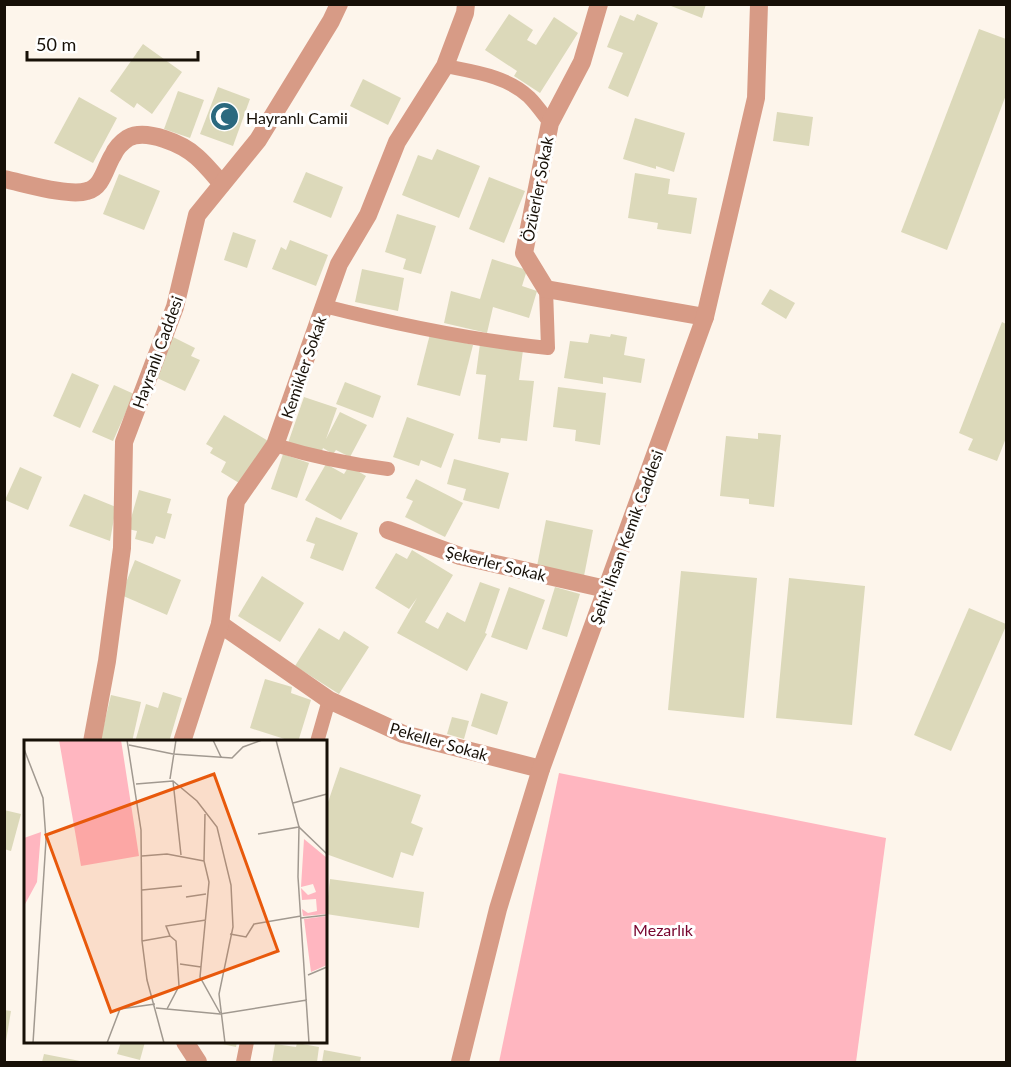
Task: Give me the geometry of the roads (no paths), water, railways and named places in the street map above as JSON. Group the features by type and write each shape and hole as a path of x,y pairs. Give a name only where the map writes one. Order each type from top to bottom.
{"street":[{"name":"Hayranlı Caddesi","path":"92,740 107,661 122,548 124,442 175,307 197,215 258,140 331,21 339,4"},
{"name":"Kemikler Sokak","path":"182,740 220,624 236,501 275,445 339,264 368,215 397,142 445,66 465,13 466,4"},
{"name":"Özüerler Sokak","path":"546,289 524,253 550,123 582,62 599,4"},
{"name":"Şehit İhsan Kemik Caddesi","path":"460,1062 498,909 541,769 705,317 756,98 759,4"},
{"path":"4,179 58,190 88,191 98,184 112,155 121,143 130,136 147,135 181,146 196,156 222,184"},
{"path":"546,289 705,317"},
{"name":"Şekerler Sokak","path":"388,530 459,556 606,589"},
{"name":"Pekeller Sokak","path":"220,624 329,700 403,734 541,769"},
{"path":"186,1043 198,1062"}],"lane":[{"path":"445,66 484,74 511,85 528,96 550,123"},
{"path":"324,306 473,339 548,348 546,289"},
{"path":"275,445 335,462 388,469"},
{"path":"317,740 329,700"},
{"path":"243,1062 247,1043"}],"place":[{"name":"Hayranlı Camii","path":"225,117"}],"park label":[{"name":"Mezarlık","path":"663,929"}]}
